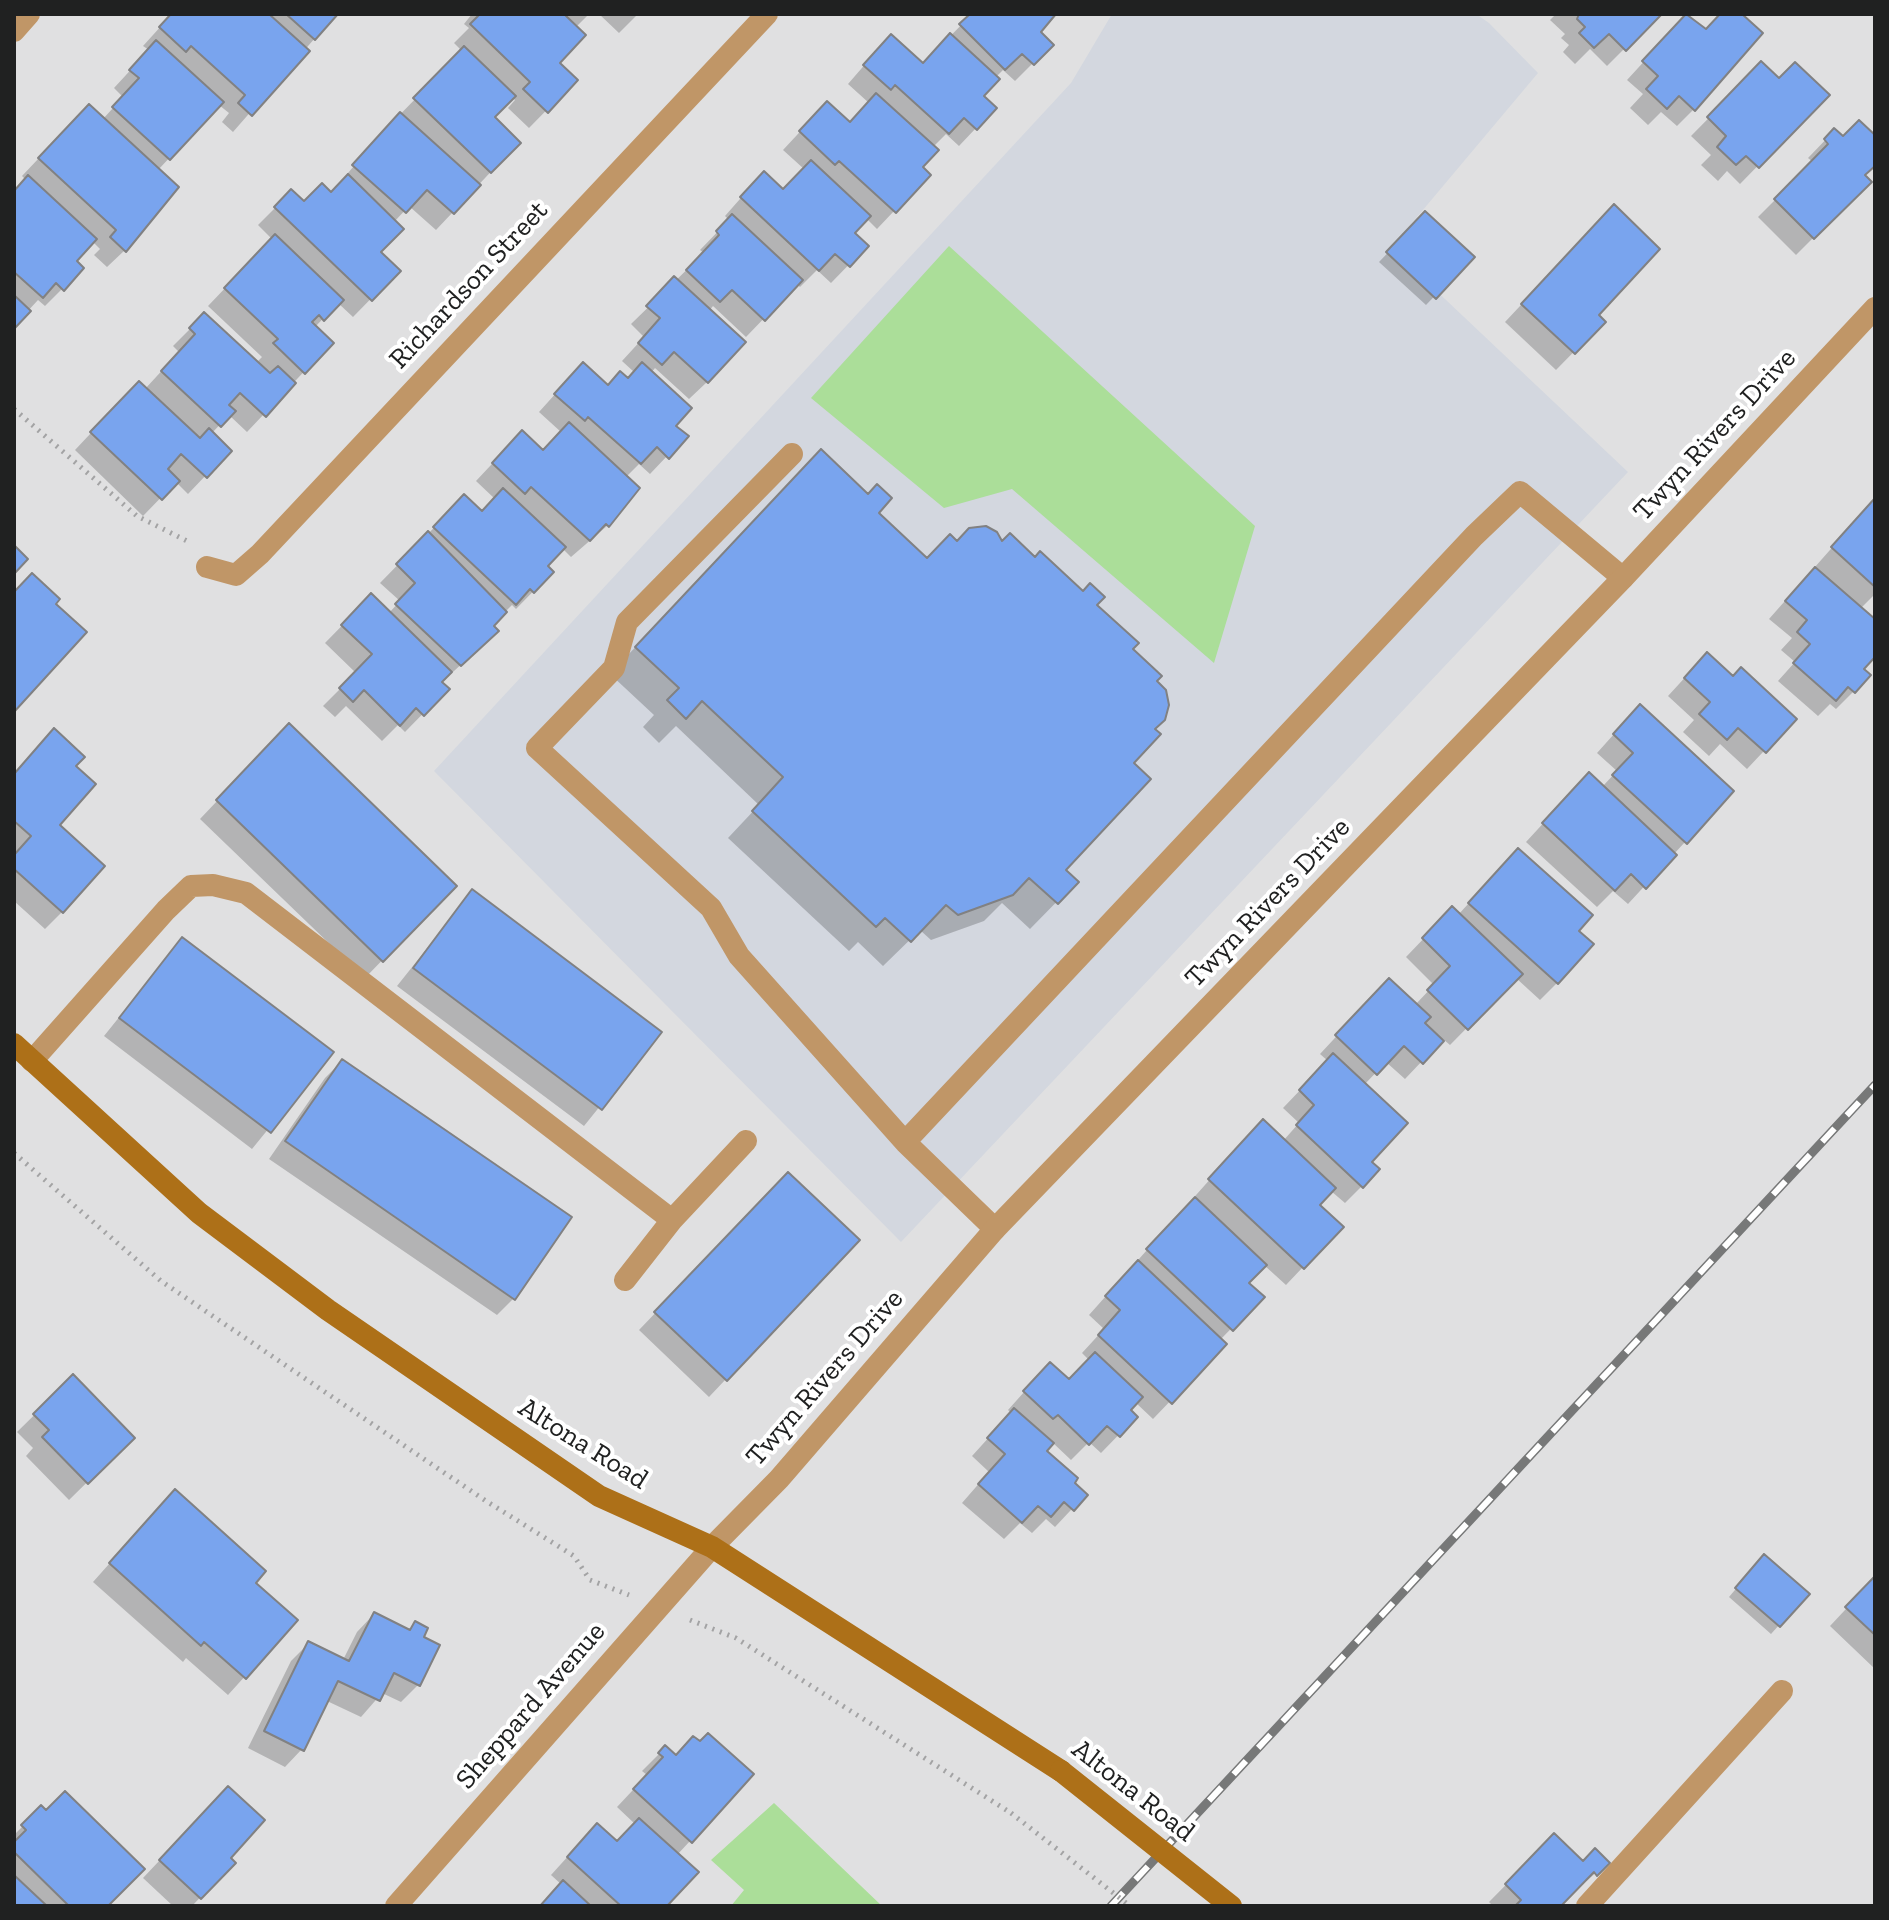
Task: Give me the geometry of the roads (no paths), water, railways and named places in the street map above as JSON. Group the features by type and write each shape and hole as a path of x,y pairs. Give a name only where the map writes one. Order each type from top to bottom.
{"main road":[{"name":"Altona Road","path":"14,1044 199,1213 328,1310 599,1496 712,1547 1061,1771 1231,1906"}],"street":[{"path":"14,31 29,14"},
{"name":"Richardson Street","path":"207,567 236,575 260,554 767,14"},
{"name":"Twyn Rivers Drive","path":"712,1547 779,1479 995,1229 1623,578 1875,308"},
{"path":"792,454 627,622 614,668 537,748 711,908 739,956 905,1142 995,1229"},
{"path":"905,1142 1452,559 1520,492 1623,578"},
{"path":"32,1061 191,886 213,885 246,893 672,1220"},
{"path":"625,1280 672,1220 746,1141"},
{"name":"Sheppard Avenue","path":"396,1906 712,1547"},
{"path":"1587,1906 1782,1691"}],"railway":[{"path":"1111,1906 1875,1085"}]}
